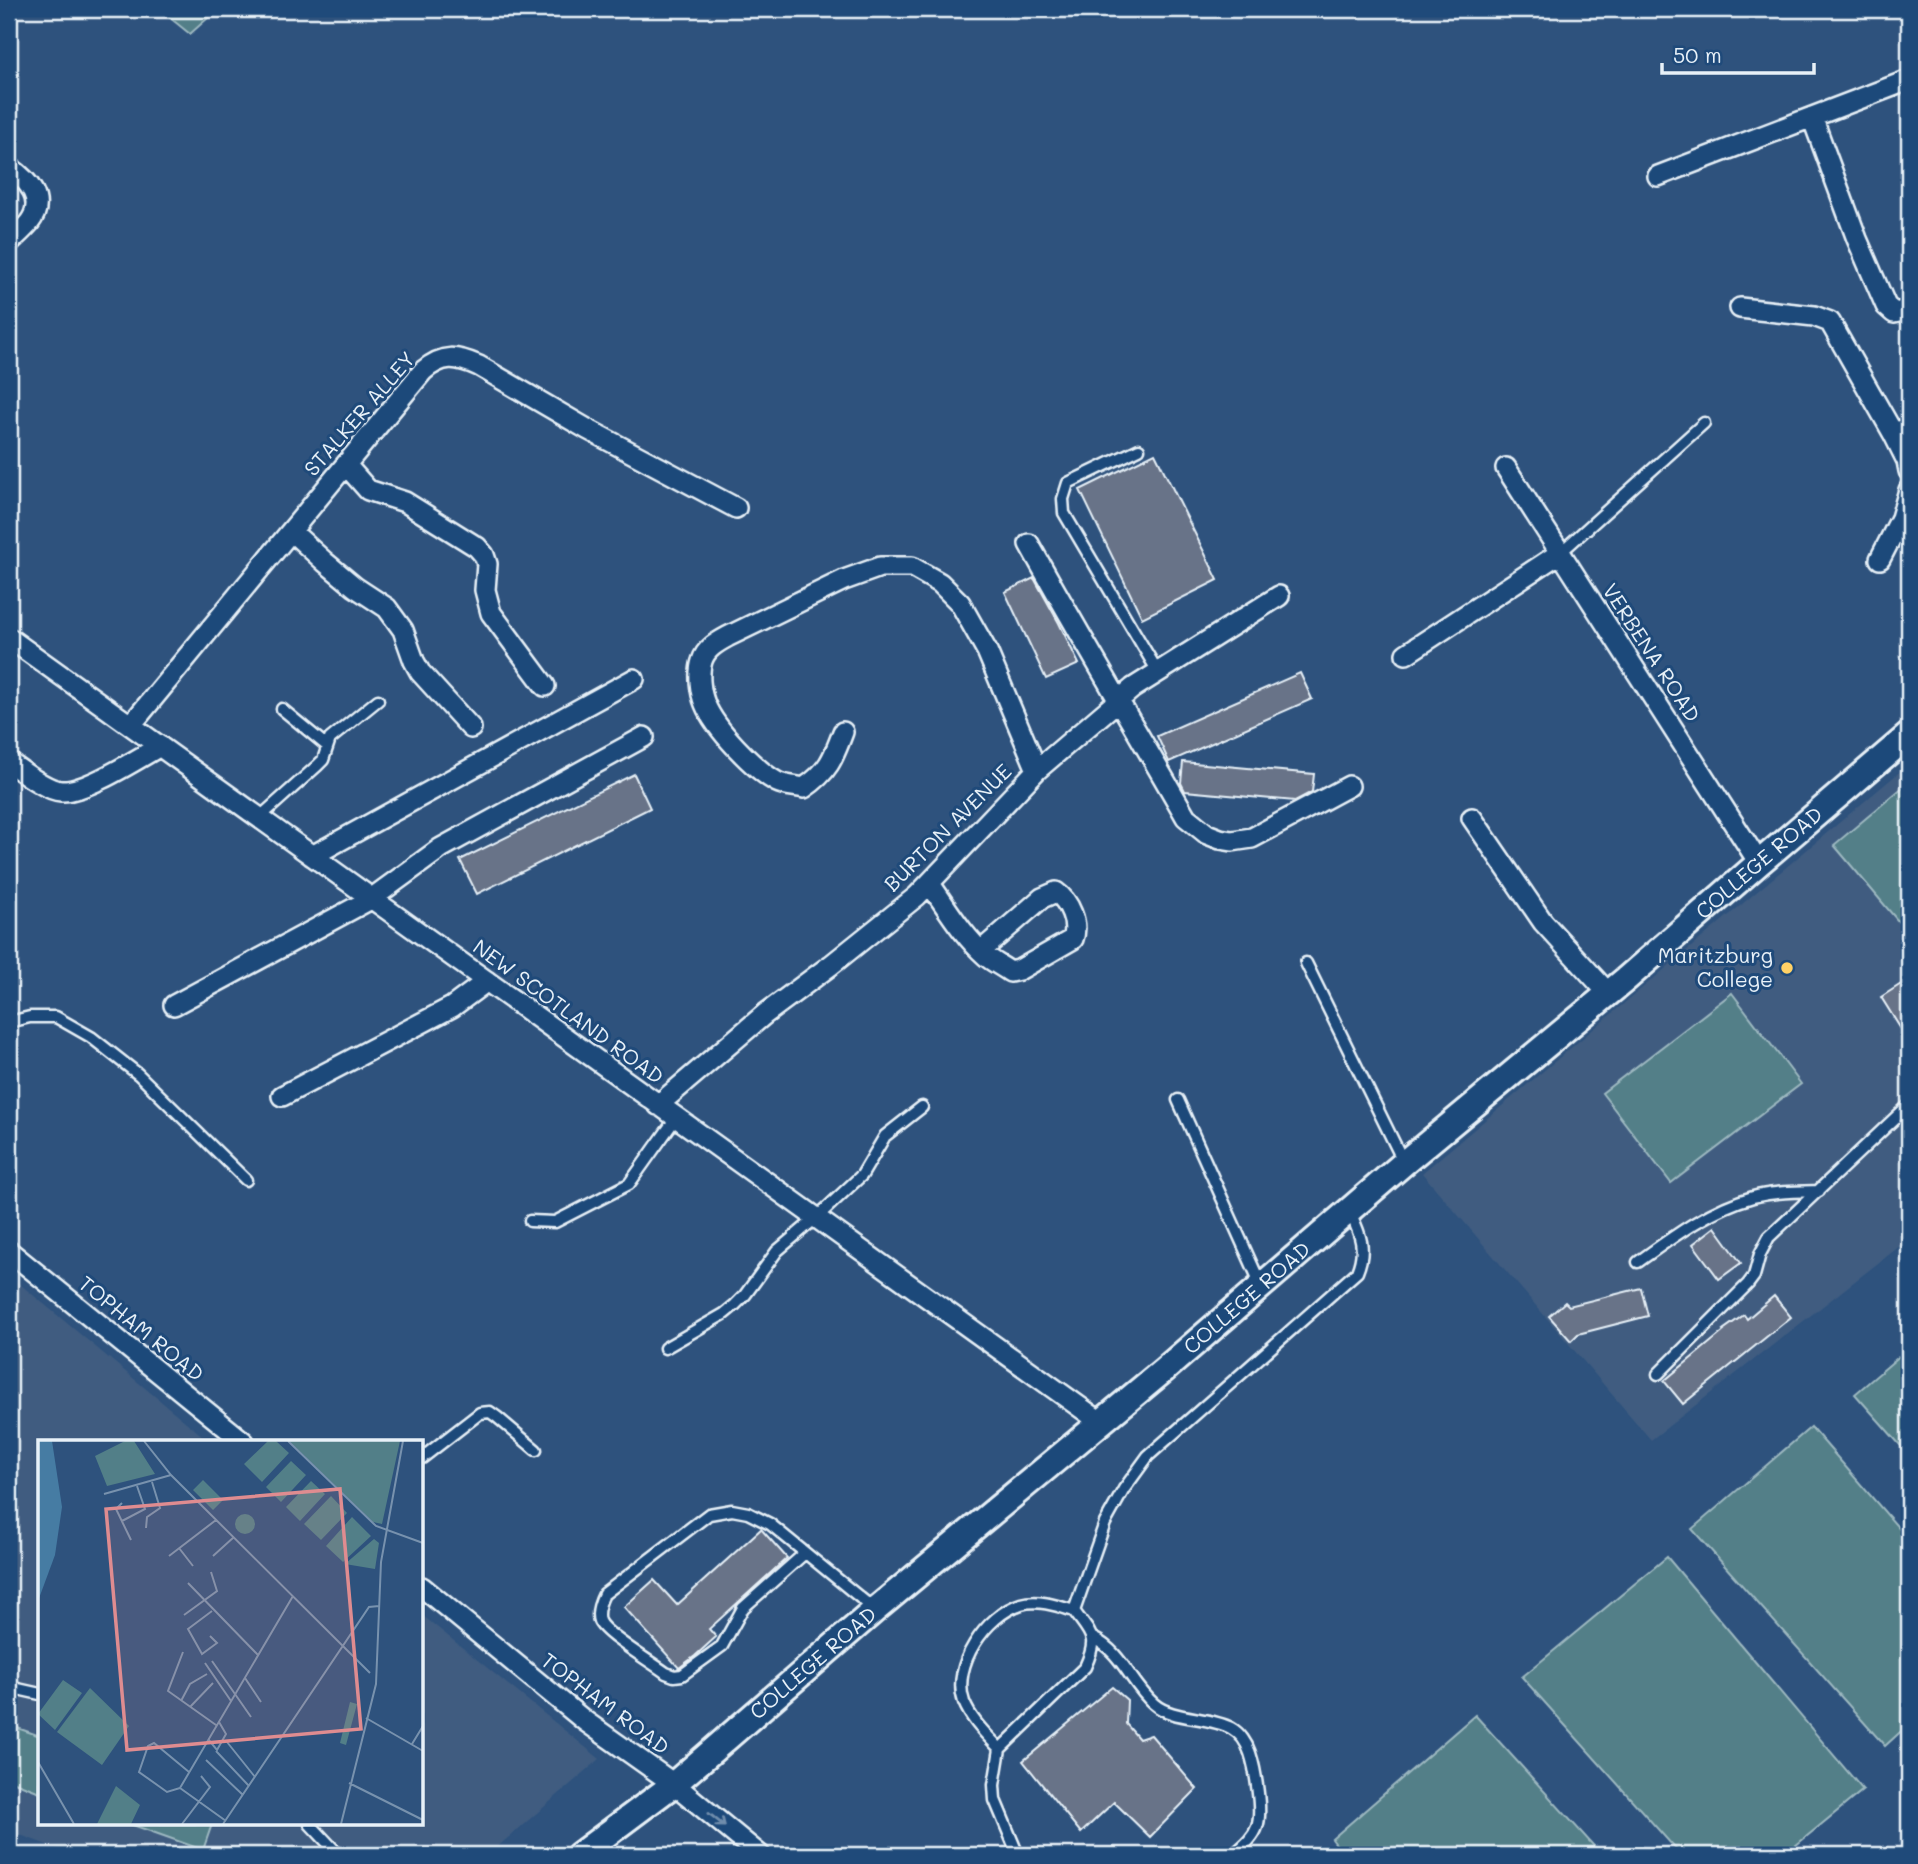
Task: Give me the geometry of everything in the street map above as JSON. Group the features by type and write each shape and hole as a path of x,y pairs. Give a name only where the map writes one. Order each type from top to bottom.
{"street":[{"path":"1658,176 1909,80"},
{"path":"1812,117 1857,239 1886,306 1894,313 1909,310"},
{"path":"9,167 30,184 36,196 31,220 9,243"},
{"path":"1740,308 1814,316 1830,322 1901,430 1909,471"},
{"name":"STALKER ALLEY","path":"131,725 423,371 434,362 445,358 460,358 479,366 587,429 736,508"},
{"path":"346,464 368,490 405,502 477,547 487,564 485,590 491,613 545,687"},
{"name":"VERBENA ROAD","path":"1506,468 1759,863"},
{"path":"1880,559 1900,518 1909,490"},
{"path":"291,531 355,587 387,608 403,630 420,672 471,728"},
{"path":"1029,544 1186,817 1207,834 1233,841 1252,838 1349,786"},
{"path":"1406,654 1560,553"},
{"path":"843,732 833,758 820,777 804,788 779,783 746,758 718,726 705,704 700,682 702,661 711,647 729,636 844,580 880,567 912,567 940,583 960,603 987,651 1037,770"},
{"name":"BURTON AVENUE","path":"658,1105 765,1014 831,965 930,884 1037,770 1133,688 1279,596"},
{"name":"NEW SCOTLAND ROAD","path":"9,638 18,655 131,725 1102,1423"},
{"path":"312,856 634,679"},
{"name":"COLLEGE ROAD","path":"579,1855 674,1784 875,1610 1262,1287 1404,1163 1609,994 1909,735"},
{"path":"174,1004 371,899 441,848 644,737"},
{"path":"9,762 45,785 59,791 71,790 91,783 160,746"},
{"path":"1472,818 1543,922 1609,994"},
{"path":"930,884 968,938 981,951 1010,972 1019,970 1073,939 1075,925 1066,901 1056,892 1042,898 981,951"},
{"path":"282,1096 452,1007 486,981"},
{"name":"TOPHAM ROAD","path":"9,1251 242,1440"},
{"name":"TOPHAM ROAD","path":"424,1589 585,1721 674,1784 760,1855"}],"lane":[{"path":"1560,553 1704,423"},
{"path":"1139,449 1068,483 1063,499 1064,513 1158,672"},
{"path":"259,818 323,760 330,739 378,700"},
{"path":"282,709 327,746"},
{"path":"1306,963 1404,1163"},
{"path":"9,1022 30,1017 56,1017 91,1037 138,1074 246,1180"},
{"path":"1178,1100 1262,1287"},
{"path":"1658,1374 1754,1276 1760,1254 1769,1237 1909,1105"},
{"path":"665,1348 735,1305 778,1251 862,1175 886,1136 922,1107"},
{"path":"530,1221 555,1222 629,1184 676,1118"},
{"path":"1638,1262 1699,1220 1730,1205 1774,1193 1819,1191"},
{"path":"1074,1611 1105,1523 1124,1489 1148,1456 1357,1272 1362,1260 1362,1246 1349,1212"},
{"path":"424,1456 481,1413 490,1412 536,1450"},
{"path":"805,1553 743,1608 722,1646 682,1675 666,1673 599,1622 598,1607 604,1594 709,1514 732,1510 748,1513 769,1524 805,1553 875,1610"},
{"path":"1000,1749 968,1712 963,1699 961,1686 970,1649 992,1623 1007,1611 1023,1604 1040,1603 1074,1611 1093,1638 1113,1652 1156,1706 1166,1711 1220,1723 1234,1729 1244,1739 1250,1752 1260,1812 1258,1827 1233,1855"},
{"path":"1018,1855 995,1800 994,1785 1000,1749 1085,1667 1093,1648 1093,1638"},
{"path":"9,1687 38,1694"},
{"path":"312,1826 339,1855"}],"shaded area":[{"name":"Maritzburg College","path":"1909,764 1909,1239 1651,1440 1422,1173"},
{"path":"9,1275 208,1440 38,1440 38,1826 424,1826 424,1617 600,1759 488,1855 75,1855 9,1831"}],"green space":[{"path":"159,9 218,9 190,34"},
{"path":"1909,782 1909,932 1908,933 1834,845"},
{"path":"1732,993 1801,1084 1671,1183 1602,1093"},
{"path":"1909,1348 1909,1455 1855,1394"},
{"path":"1811,1427 1909,1540 1909,1724 1885,1746 1692,1529"},
{"path":"1667,1557 1863,1790 1784,1855 1681,1855 1522,1677"},
{"path":"1475,1715 1602,1855 1344,1855 1332,1839"},
{"path":"9,1725 38,1735 38,1791 9,1780"},
{"path":"136,1826 211,1826 203,1850"}],"building":[{"path":"1155,453 1218,580 1142,618 1080,490"},
{"path":"1034,578 1079,664 1046,679 1005,592"},
{"path":"1300,673 1312,699 1169,762 1157,736"},
{"path":"1183,762 1314,774 1312,792 1295,801 1185,791 1181,783"},
{"path":"634,774 650,808 477,894 460,860"},
{"path":"1909,979 1909,1042 1881,997"},
{"path":"1715,1227 1741,1263 1719,1279 1693,1244"},
{"path":"1641,1288 1648,1316 1578,1334 1571,1341 1549,1316 1565,1302 1569,1306"},
{"path":"1774,1296 1791,1317 1683,1404 1664,1381 1723,1330 1744,1315 1747,1319"},
{"path":"761,1529 787,1558 709,1629 716,1637 679,1668 624,1607 654,1580 677,1605"},
{"path":"1112,1687 1127,1700 1126,1724 1139,1739 1151,1735 1197,1789 1150,1837 1114,1802 1081,1833 1023,1761"}],"place":[{"name":"Maritzburg College","path":"1787,968"}]}
